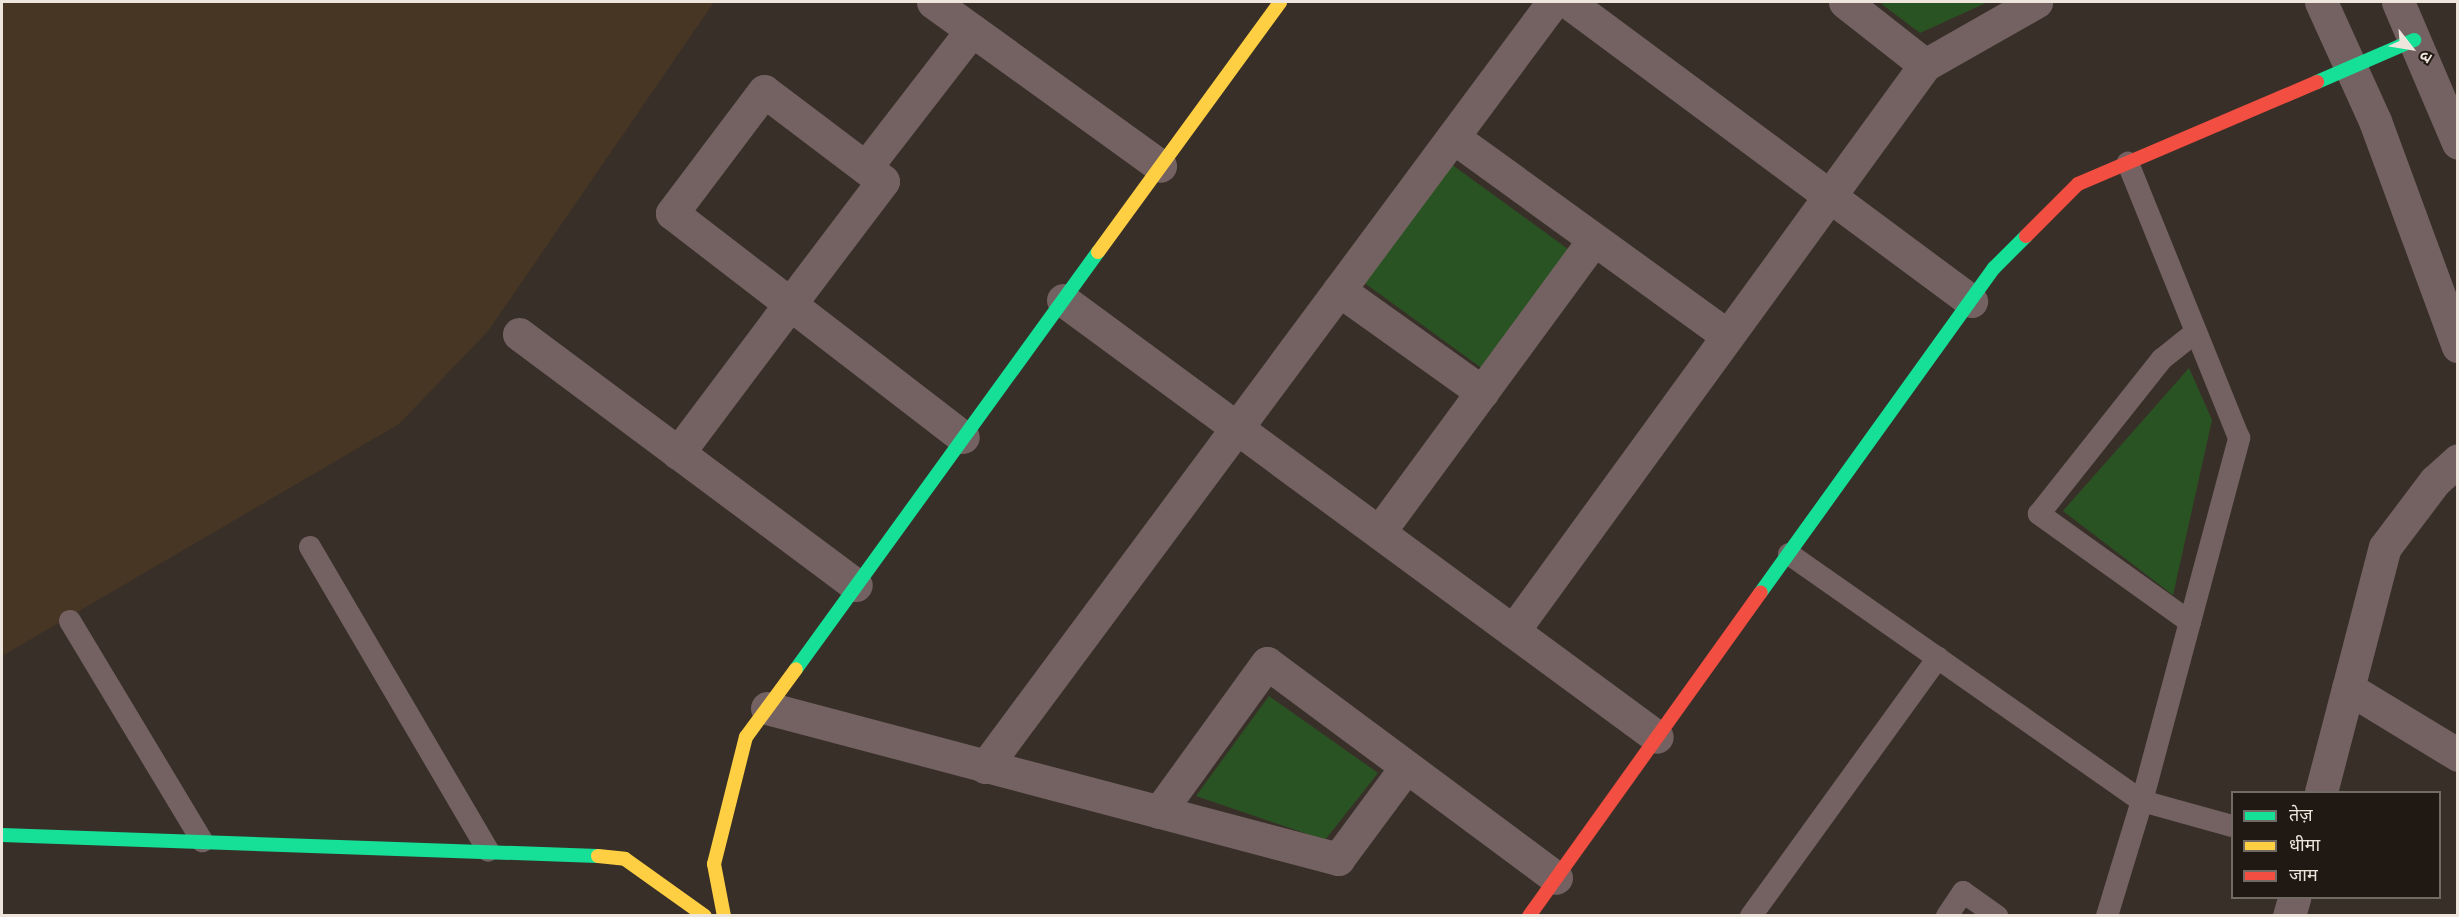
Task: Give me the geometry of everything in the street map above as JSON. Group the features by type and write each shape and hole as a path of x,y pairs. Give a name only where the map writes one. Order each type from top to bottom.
{"street":[{"path":"933,2 1160,166"},
{"path":"724,915 714,864 746,737 1280,2"},
{"path":"985,767 1553,2"},
{"path":"1568,2 1971,301"},
{"path":"1845,2 1925,65"},
{"path":"1513,631 1925,65 2036,2"},
{"path":"2321,2 2375,121 2457,346"},
{"path":"2397,2 2457,143"},
{"path":"866,167 972,30"},
{"path":"1529,915 1994,268 2079,184 2414,40"},
{"path":"678,453 790,304 883,180 764,91 672,213 790,304 963,437"},
{"path":"1453,137 1728,336"},
{"path":"1379,532 1594,239"},
{"path":"1339,290 1482,392"},
{"path":"1063,300 1657,737"},
{"path":"519,334 856,585"},
{"path":"2321,791 2385,547 2435,481 2457,460"},
{"path":"1159,812 1267,663 1556,878"},
{"path":"2348,688 2457,755"},
{"path":"767,708 1338,859 1406,766"},
{"path":"2,835 488,851 625,860 705,915"},
{"path":"2289,915 2293,899"}],"lane":[{"path":"2107,915 2142,801 2239,438 2128,163"},
{"path":"2190,622 2039,514 2162,359 2196,332"},
{"path":"310,547 488,851"},
{"path":"1789,554 2142,801 2231,826"},
{"path":"70,621 202,841"},
{"path":"1752,915 1938,658"},
{"path":"1947,915 1963,892 1997,915"}],"shaded area":[{"path":"2,2 714,2 488,331 399,424 2,656"}],"green space":[{"path":"1879,2 1988,2 1920,33"},
{"path":"1451,164 1568,249 1482,368 1365,283"},
{"path":"2189,368 2212,420 2173,595 2063,511"},
{"path":"1269,696 1378,773 1325,840 1196,796"}],"traffic: fast":[{"path":"2317,82 2414,40"},
{"path":"1761,592 1994,268 2026,236"},
{"path":"796,669 1098,252"},
{"path":"2,835 598,856"}],"traffic: slow":[{"path":"1098,252 1280,2"},
{"path":"724,916 714,864 746,737 796,669"},
{"path":"598,856 625,859 705,916"}],"traffic: jam":[{"path":"2026,236 2078,184 2317,82"},
{"path":"1529,916 1761,592"}]}
